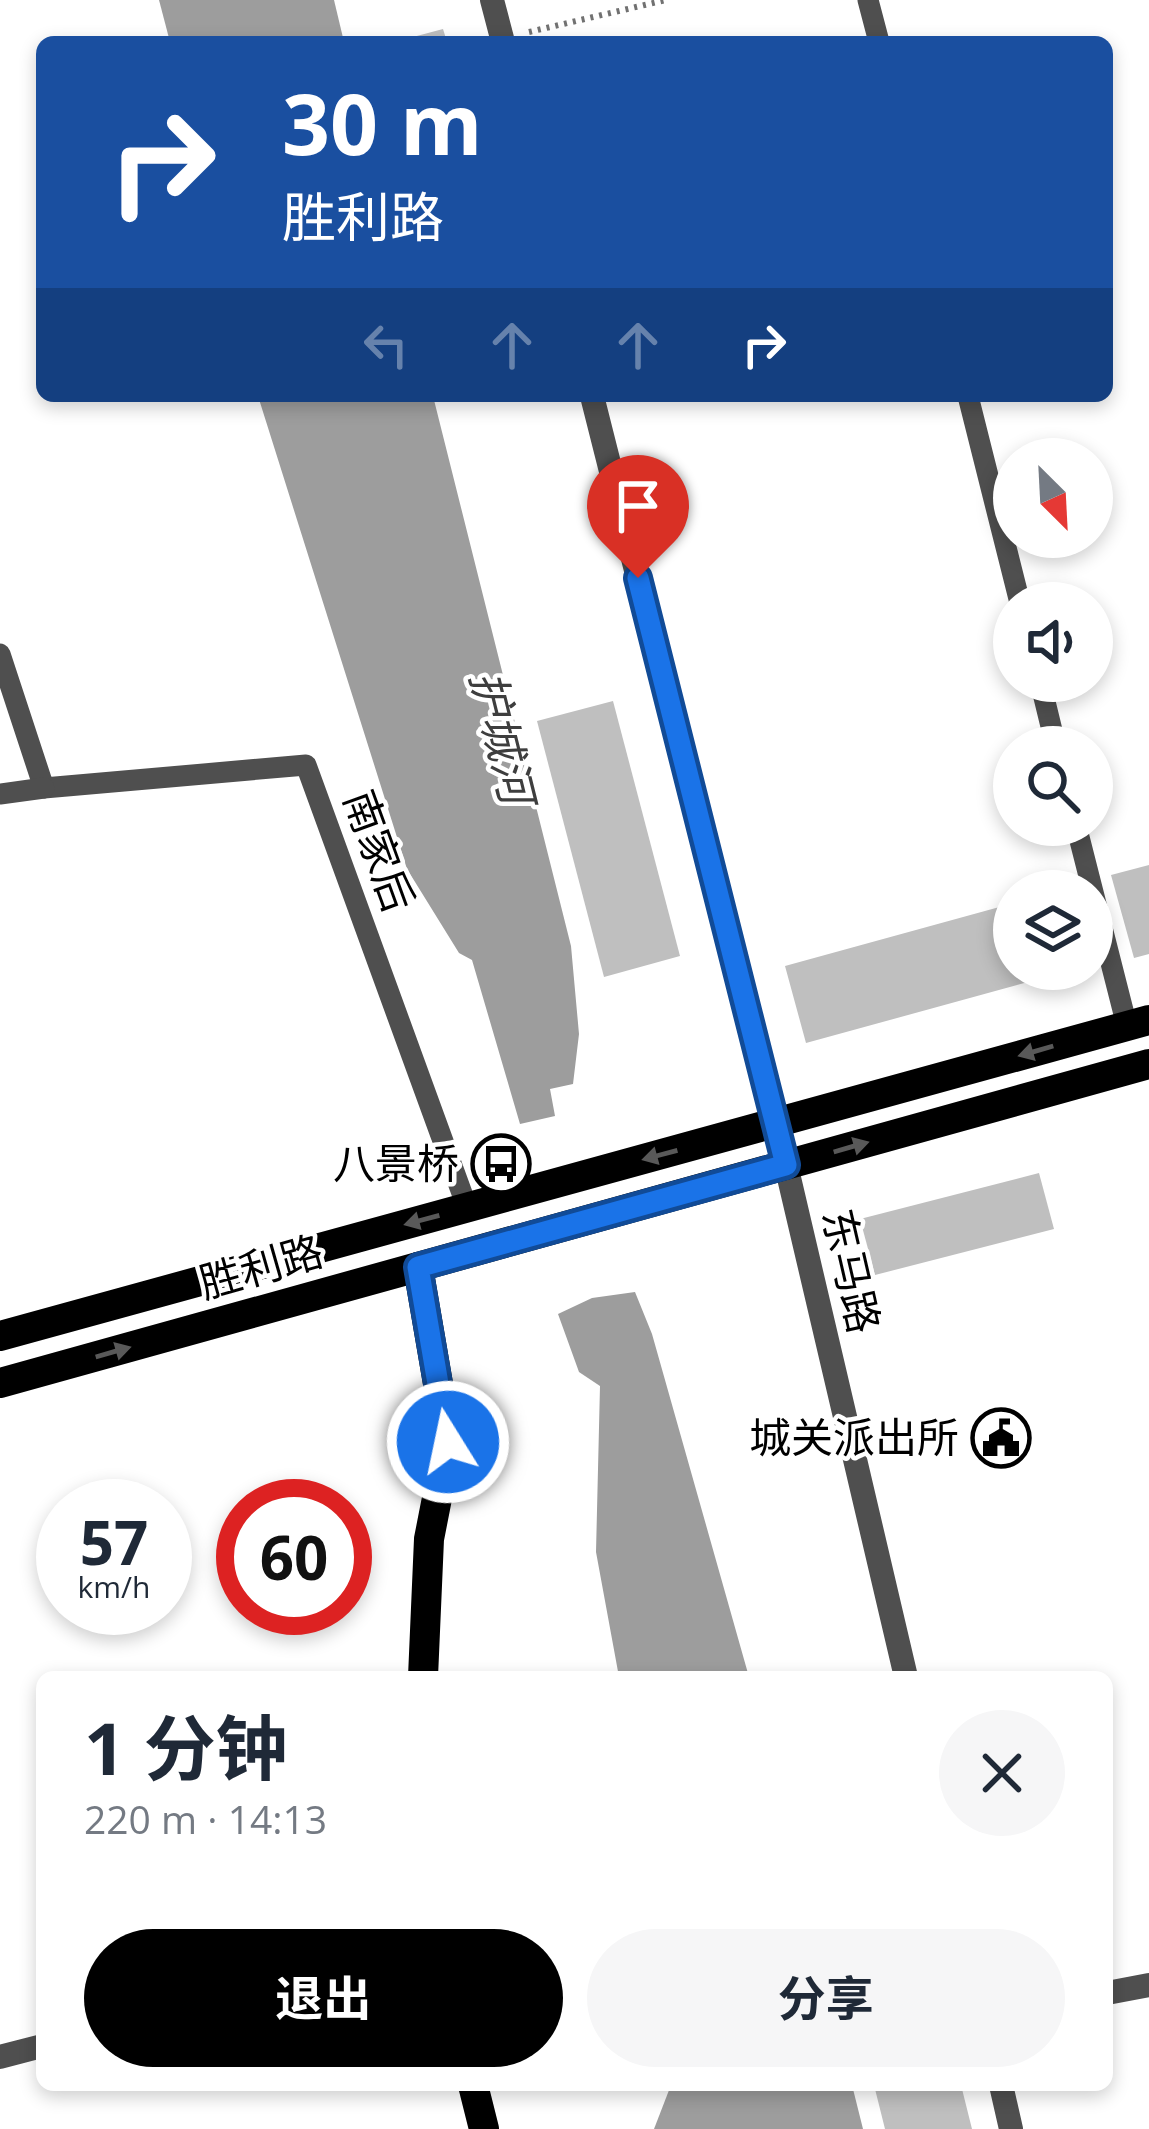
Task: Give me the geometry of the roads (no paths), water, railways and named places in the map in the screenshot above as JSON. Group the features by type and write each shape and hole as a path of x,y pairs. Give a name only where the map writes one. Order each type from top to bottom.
{"main road":[{"path":"776,1124 1138,1023"},
{"path":"786,1165 1149,1064"},
{"name":"胜利路","path":"0,1336 776,1124"},
{"name":"胜利路","path":"0,1384 786,1165"},
{"path":"418,1267 448,1442 429,1539 422,1671"},
{"path":"474,2091 484,2129"}],"street":[{"path":"493,0 502,36"},
{"name":"东马路","path":"594,402 776,1124 905,1671"},
{"path":"1113,1992 1149,1984"},
{"path":"0,2057 36,2048"},
{"path":"1002,2091 1011,2129"}],"lane":[{"path":"868,0 877,36"},
{"path":"970,402 1015,582"},
{"path":"0,654 44,788 0,794"},
{"name":"南家后","path":"44,788 306,765 467,1208"},
{"path":"1083,846 1138,1023"}],"water":[{"path":"159,0 334,0 343,36 168,36"},
{"name":"护城河","path":"260,402 435,402 571,946 579,1034 573,1084 550,1089 555,1116 520,1124 472,960 459,953 407,869"},
{"path":"635,1292 652,1334 747,1671 618,1671 596,1552 600,1386 579,1372 558,1314 592,1298"},
{"path":"669,2091 854,2091 863,2129 654,2129"}],"place":[{"name":"八景桥","path":"501,1164"},
{"name":"城关派出所","path":"1001,1438"}]}
